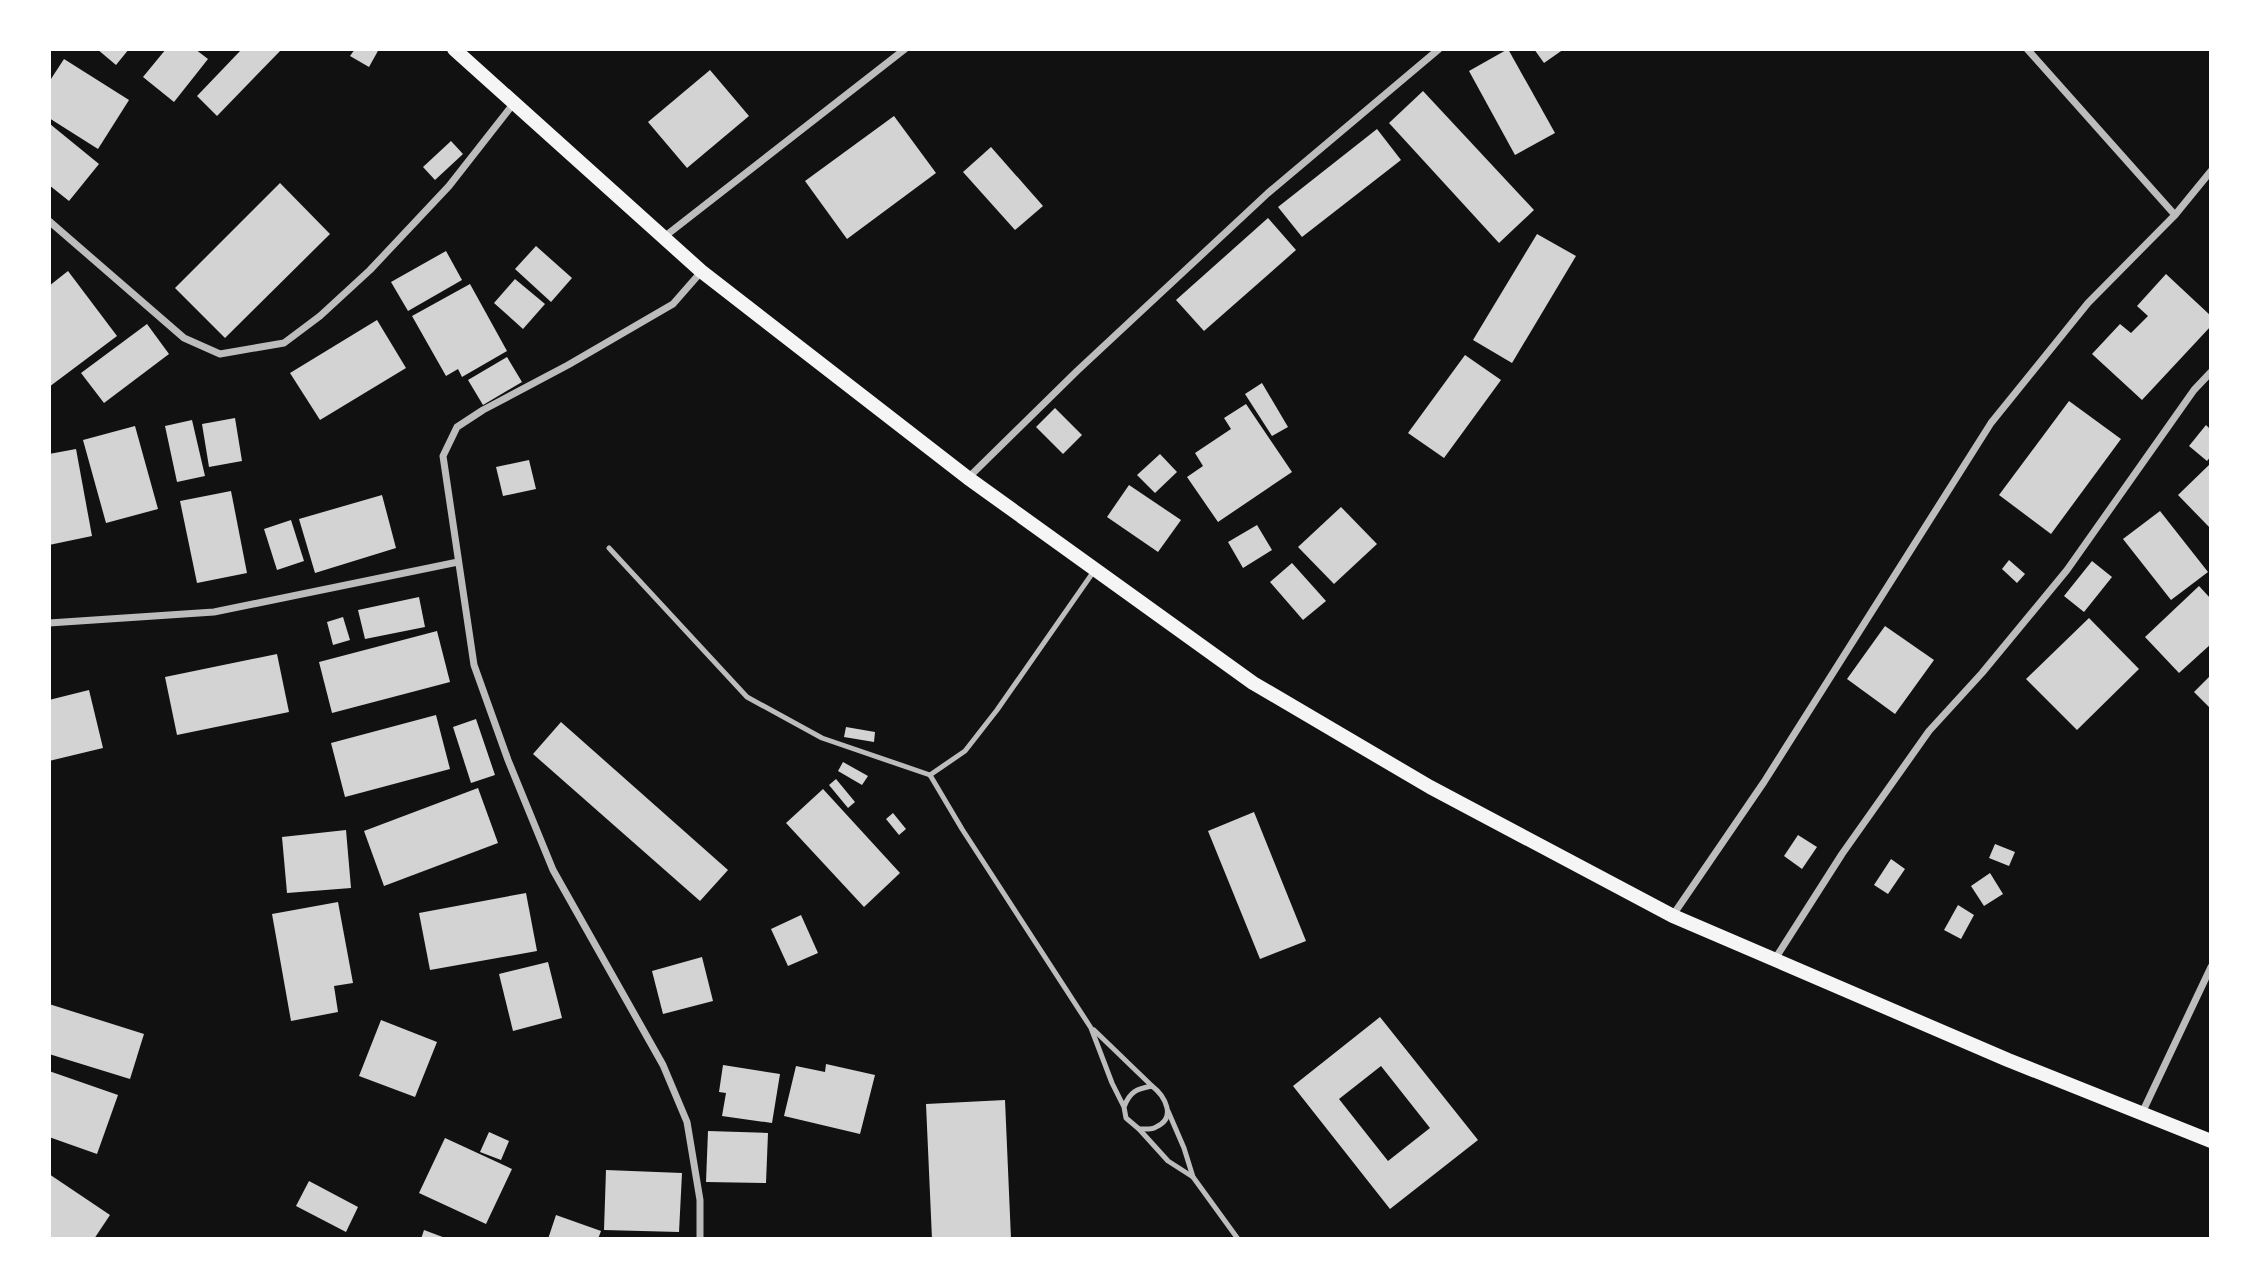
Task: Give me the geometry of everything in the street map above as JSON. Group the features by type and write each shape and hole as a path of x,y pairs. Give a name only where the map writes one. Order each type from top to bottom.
{"main road":[{"path":"454,49 701,271 968,478 1254,682 1430,788 1673,916 2008,1060 2211,1141"}],"street":[{"path":"663,238 905,49"},
{"path":"968,478 1077,371 1268,193 1439,49"},
{"path":"2027,49 2175,215"},
{"path":"49,221 184,338 220,354 284,343 320,316 370,270 449,186 514,103"},
{"path":"1673,916 1764,782 1992,423 2088,303 2175,215 2211,171"},
{"path":"700,1239 700,1200 687,1122 663,1065 553,870 474,665 443,456 457,427 673,304 701,271"},
{"path":"1775,960 1842,853 1929,731 1982,673 2067,570 2194,390 2211,372"},
{"path":"49,623 214,612 458,562"},
{"path":"2142,1113 2211,967"}],"lane":[{"path":"608,548 747,697 822,738 930,775 1091,1028 1112,1083 1125,1107"},
{"path":"930,775 965,751 997,710 1096,568"},
{"path":"1091,1028 1166,1100 1193,1177 1238,1239"},
{"path":"1152,1086 1137,1089 1128,1096 1126,1118 1168,1161 1193,1177"},
{"path":"1139,1129 1156,1128 1164,1121 1168,1110"}],"building":[{"path":"97,49 129,49 116,65"},
{"path":"166,49 195,49 208,59 174,102 143,77"},
{"path":"242,49 282,49 217,116 197,96"},
{"path":"355,49 379,49 369,67 350,56"},
{"path":"1508,49 1555,133 1515,155 1469,71"},
{"path":"1534,49 1564,49 1544,63"},
{"path":"64,59 129,100 98,149 49,118 49,82"},
{"path":"710,70 749,116 687,168 648,122"},
{"path":"1423,91 1534,210 1499,243 1389,123"},
{"path":"894,116 936,173 847,239 805,181"},
{"path":"50,124 99,164 69,201 49,185"},
{"path":"1377,129 1401,160 1302,237 1278,207"},
{"path":"451,141 463,154 435,180 423,167"},
{"path":"991,147 1043,206 1015,230 963,172"},
{"path":"280,183 330,234 225,338 175,288"},
{"path":"1268,218 1296,250 1204,331 1176,300"},
{"path":"1537,234 1576,256 1512,363 1473,340"},
{"path":"536,246 572,278 551,302 515,269"},
{"path":"446,251 462,280 408,311 391,282"},
{"path":"68,271 117,336 49,387 49,286"},
{"path":"2166,274 2211,316 2211,326 2142,400 2092,354 2120,324 2131,333 2148,316 2137,306"},
{"path":"515,279 545,304 523,329 494,303"},
{"path":"470,284 507,351 462,377 458,369 446,376 412,316"},
{"path":"377,320 406,368 320,420 290,373"},
{"path":"147,324 169,354 104,403 81,373"},
{"path":"1465,355 1501,380 1444,458 1408,433"},
{"path":"507,357 522,382 483,405 468,380"},
{"path":"1262,383 1288,427 1272,436 1245,394"},
{"path":"2069,401 2121,439 2051,534 1999,495"},
{"path":"1246,404 1292,472 1218,522 1187,477 1203,466 1195,453 1231,429 1224,418"},
{"path":"1055,408 1082,435 1063,454 1036,427"},
{"path":"235,418 242,461 209,467 202,424"},
{"path":"192,420 205,476 177,482 165,426"},
{"path":"2206,425 2211,430 2211,456 2207,461 2189,446"},
{"path":"135,426 158,509 106,523 83,440"},
{"path":"76,449 92,536 49,545 49,454"},
{"path":"1160,454 1177,472 1155,493 1137,475"},
{"path":"529,460 536,489 503,496 496,467"},
{"path":"2211,463 2211,529 2178,495"},
{"path":"1129,485 1181,520 1158,552 1107,517"},
{"path":"231,491 247,573 197,583 180,501"},
{"path":"382,495 396,548 315,573 299,519"},
{"path":"1341,507 1377,544 1334,584 1298,547"},
{"path":"2160,511 2208,572 2171,600 2123,539"},
{"path":"291,520 304,561 277,570 264,529"},
{"path":"1257,525 1272,550 1243,568 1228,542"},
{"path":"2009,560 2025,574 2017,583 2002,569"},
{"path":"2092,561 2112,577 2084,612 2064,596"},
{"path":"1292,563 1326,601 1303,620 1270,582"},
{"path":"2199,586 2211,599 2211,644 2179,673 2145,637"},
{"path":"419,597 425,627 365,639 358,610"},
{"path":"343,617 350,640 333,645 327,622"},
{"path":"2089,618 2139,669 2077,730 2026,679"},
{"path":"1885,626 1934,660 1895,714 1847,679"},
{"path":"437,631 450,682 332,713 319,662"},
{"path":"277,654 289,712 177,735 165,677"},
{"path":"2211,675 2211,709 2194,692"},
{"path":"89,690 103,748 49,761 49,700"},
{"path":"436,715 450,769 345,797 331,743"},
{"path":"476,719 495,775 471,783 453,727"},
{"path":"561,722 728,870 700,901 533,754"},
{"path":"846,727 875,732 874,742 844,737"},
{"path":"843,762 868,776 862,785 838,771"},
{"path":"836,779 855,802 848,808 829,785"},
{"path":"478,788 498,843 384,886 364,831"},
{"path":"823,789 900,873 864,907 786,823"},
{"path":"1254,812 1306,941 1260,959 1208,831"},
{"path":"893,813 906,829 899,835 886,819"},
{"path":"346,830 351,888 287,893 282,837"},
{"path":"1798,835 1817,847 1802,869 1784,856"},
{"path":"1995,844 2015,852 2009,866 1989,858"},
{"path":"1891,859 1905,869 1888,894 1874,885"},
{"path":"1990,873 2003,894 1984,906 1971,886"},
{"path":"526,893 537,951 430,970 419,913"},
{"path":"338,902 353,983 334,986 338,1012 291,1021 272,914"},
{"path":"1958,905 1974,915 1961,939 1944,930"},
{"path":"801,915 818,953 788,966 771,929"},
{"path":"702,957 713,1001 663,1014 652,971"},
{"path":"548,962 562,1018 513,1031 499,974"},
{"path":"49,1004 144,1034 130,1079 49,1054"},
{"path":"1380,1017 1478,1140 1390,1209 1293,1086","holes":["1381,1066 1430,1128 1388,1161 1339,1099"]},
{"path":"381,1020 437,1042 415,1097 359,1076"},
{"path":"826,1064 875,1075 860,1134 784,1116 796,1066 825,1072"},
{"path":"723,1065 780,1074 772,1123 722,1116 726,1093 719,1092"},
{"path":"49,1071 118,1095 97,1154 49,1137"},
{"path":"1005,1100 1011,1239 932,1239 926,1104"},
{"path":"708,1131 768,1133 766,1183 706,1182"},
{"path":"489,1132 509,1141 501,1160 480,1152"},
{"path":"445,1138 512,1169 486,1224 419,1193"},
{"path":"606,1170 682,1173 679,1232 604,1230"},
{"path":"49,1174 110,1215 94,1239 49,1239"},
{"path":"309,1181 358,1207 346,1232 296,1206"},
{"path":"556,1215 601,1231 598,1239 548,1239"},
{"path":"424,1230 448,1239 421,1239"}]}
